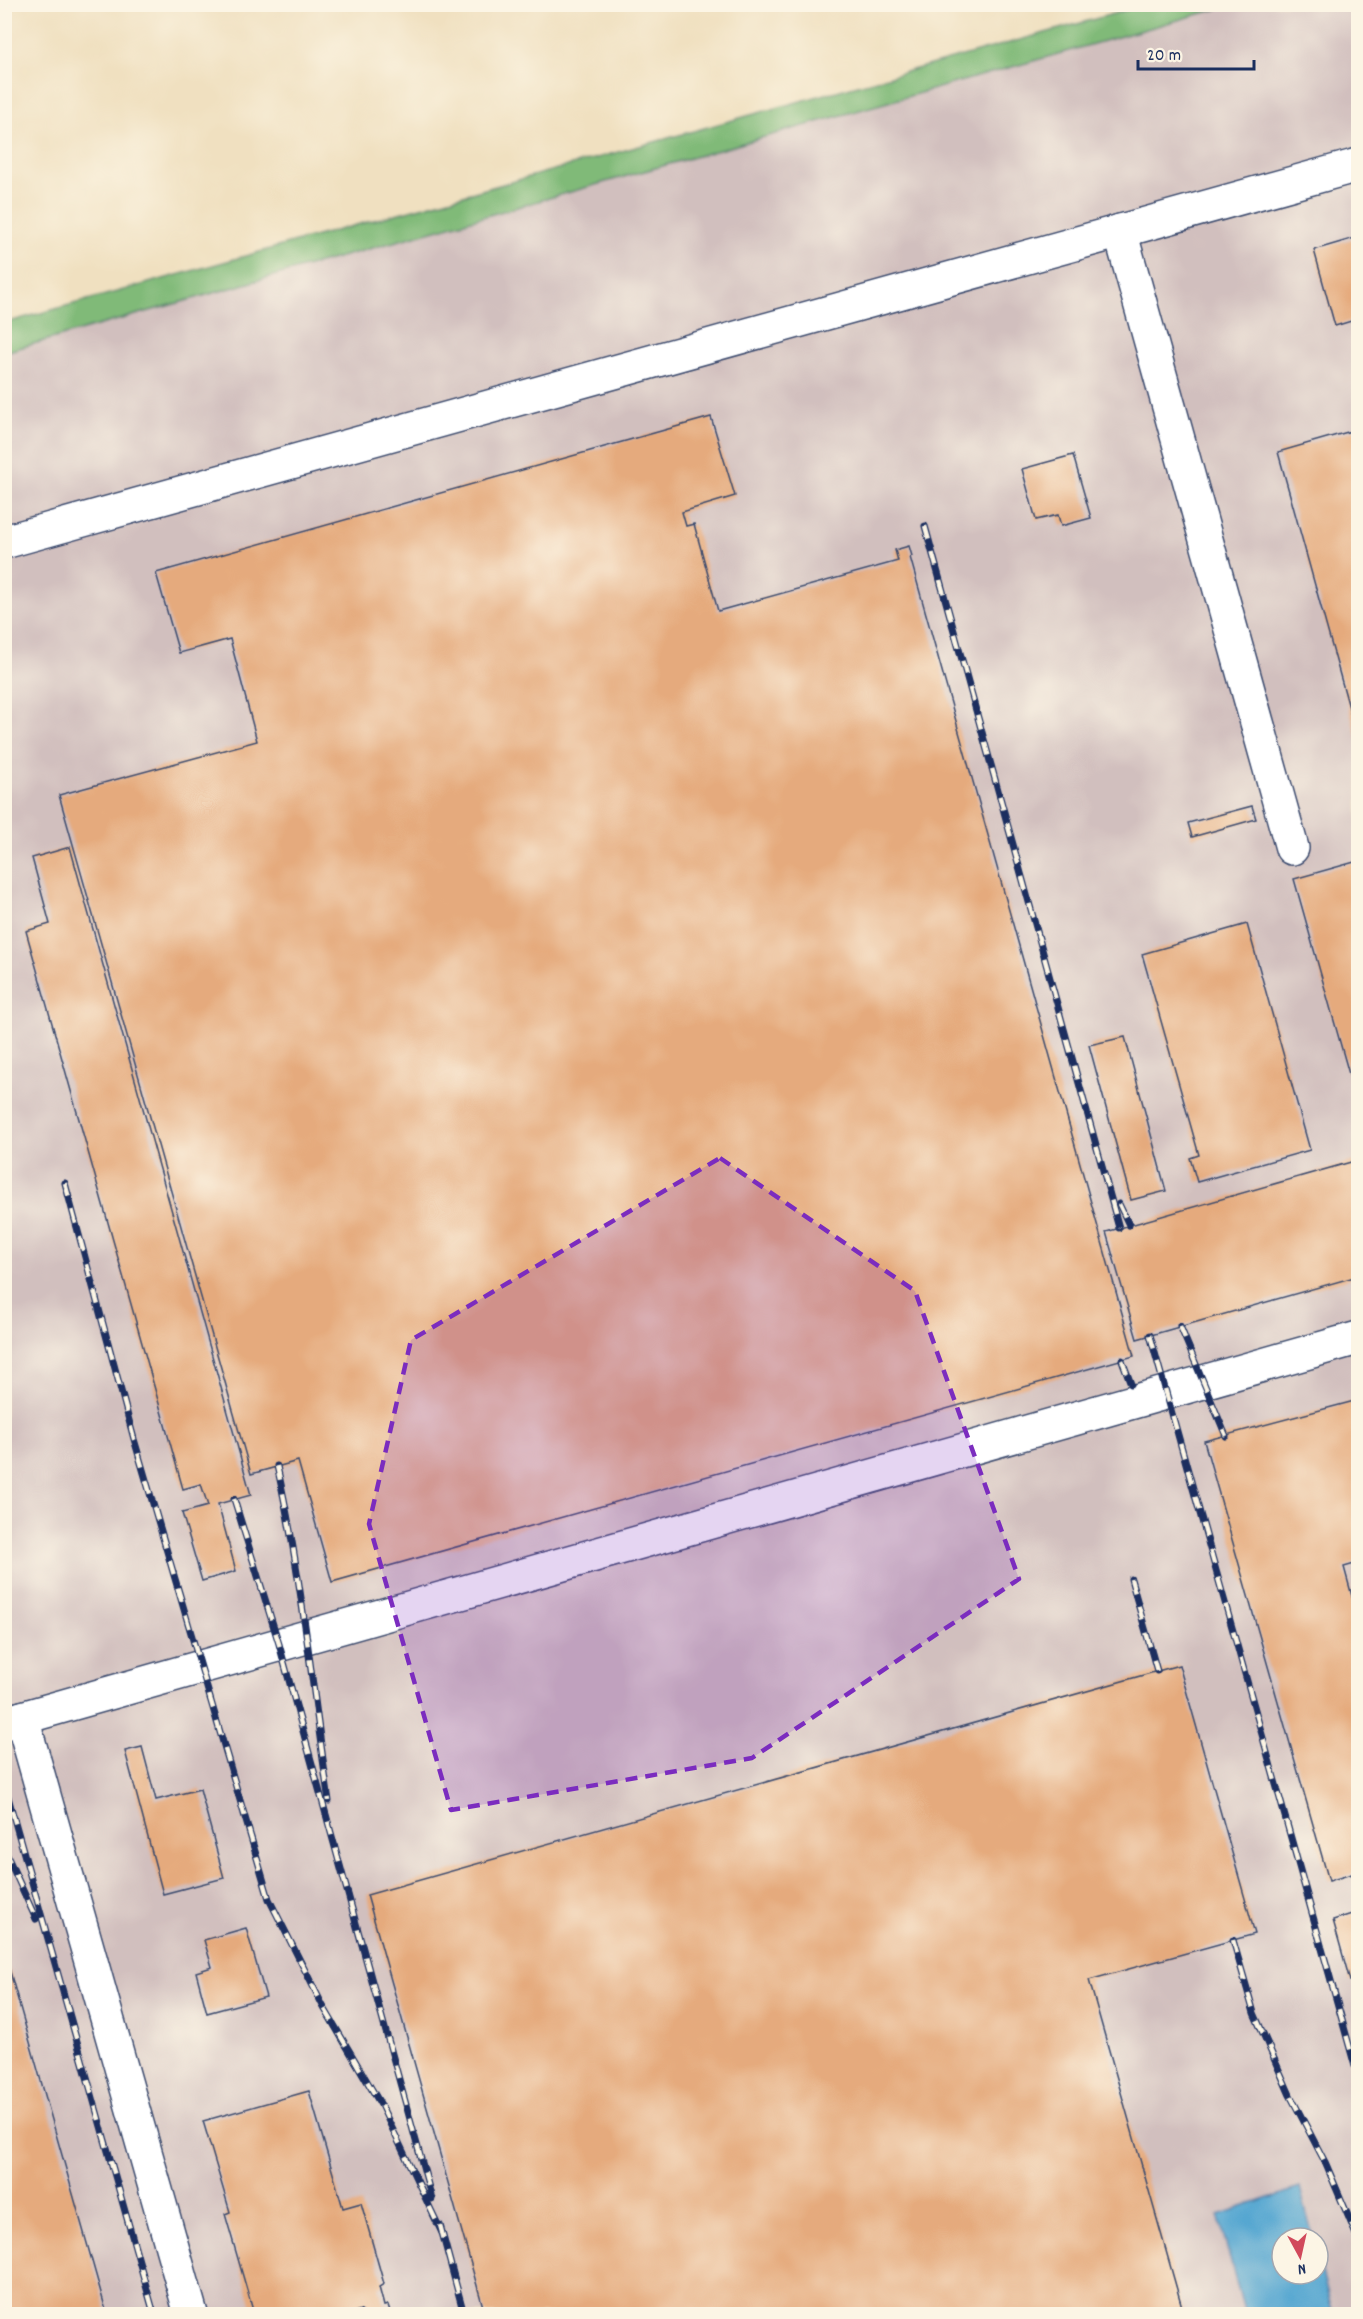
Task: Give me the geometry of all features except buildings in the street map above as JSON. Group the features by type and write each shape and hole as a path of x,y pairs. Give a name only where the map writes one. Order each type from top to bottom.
{"lane":[{"path":"4,543 1359,165"},
{"path":"1120,231 1292,848"},
{"path":"191,2314 13,1720 1359,1338"}],"highlighted area":[{"path":"720,1158 915,1291 1019,1579 752,1758 451,1810 369,1524 411,1340"}],"shaded area":[{"path":"1231,5 1358,5 1358,2314 5,2314 5,352"}],"green space":[{"path":"1145,5 1231,5 5,352 5,323"}],"water":[{"path":"1300,2188 1310,2226 1270,2226 1270,2286 1326,2286 1333,2314 1245,2314 1218,2215"}],"railway":[{"path":"925,526 1119,1228"},
{"path":"65,1183 134,1439 269,1899 323,2006 381,2105 442,2233"},
{"path":"1119,1204 1129,1225"},
{"path":"1180,1326 1226,1436"},
{"path":"1150,1335 1358,2077"},
{"path":"1122,1360 1131,1384"},
{"path":"277,1466 300,1591 329,1801"},
{"path":"234,1499 279,1644 432,2199"},
{"path":"1131,1579 1157,1671"},
{"path":"4,1783 154,2314"},
{"path":"4,1849 36,1919"},
{"path":"1233,1940 1254,2013 1290,2095 1325,2162 1358,2239"},
{"path":"440,2225 464,2314"}]}
